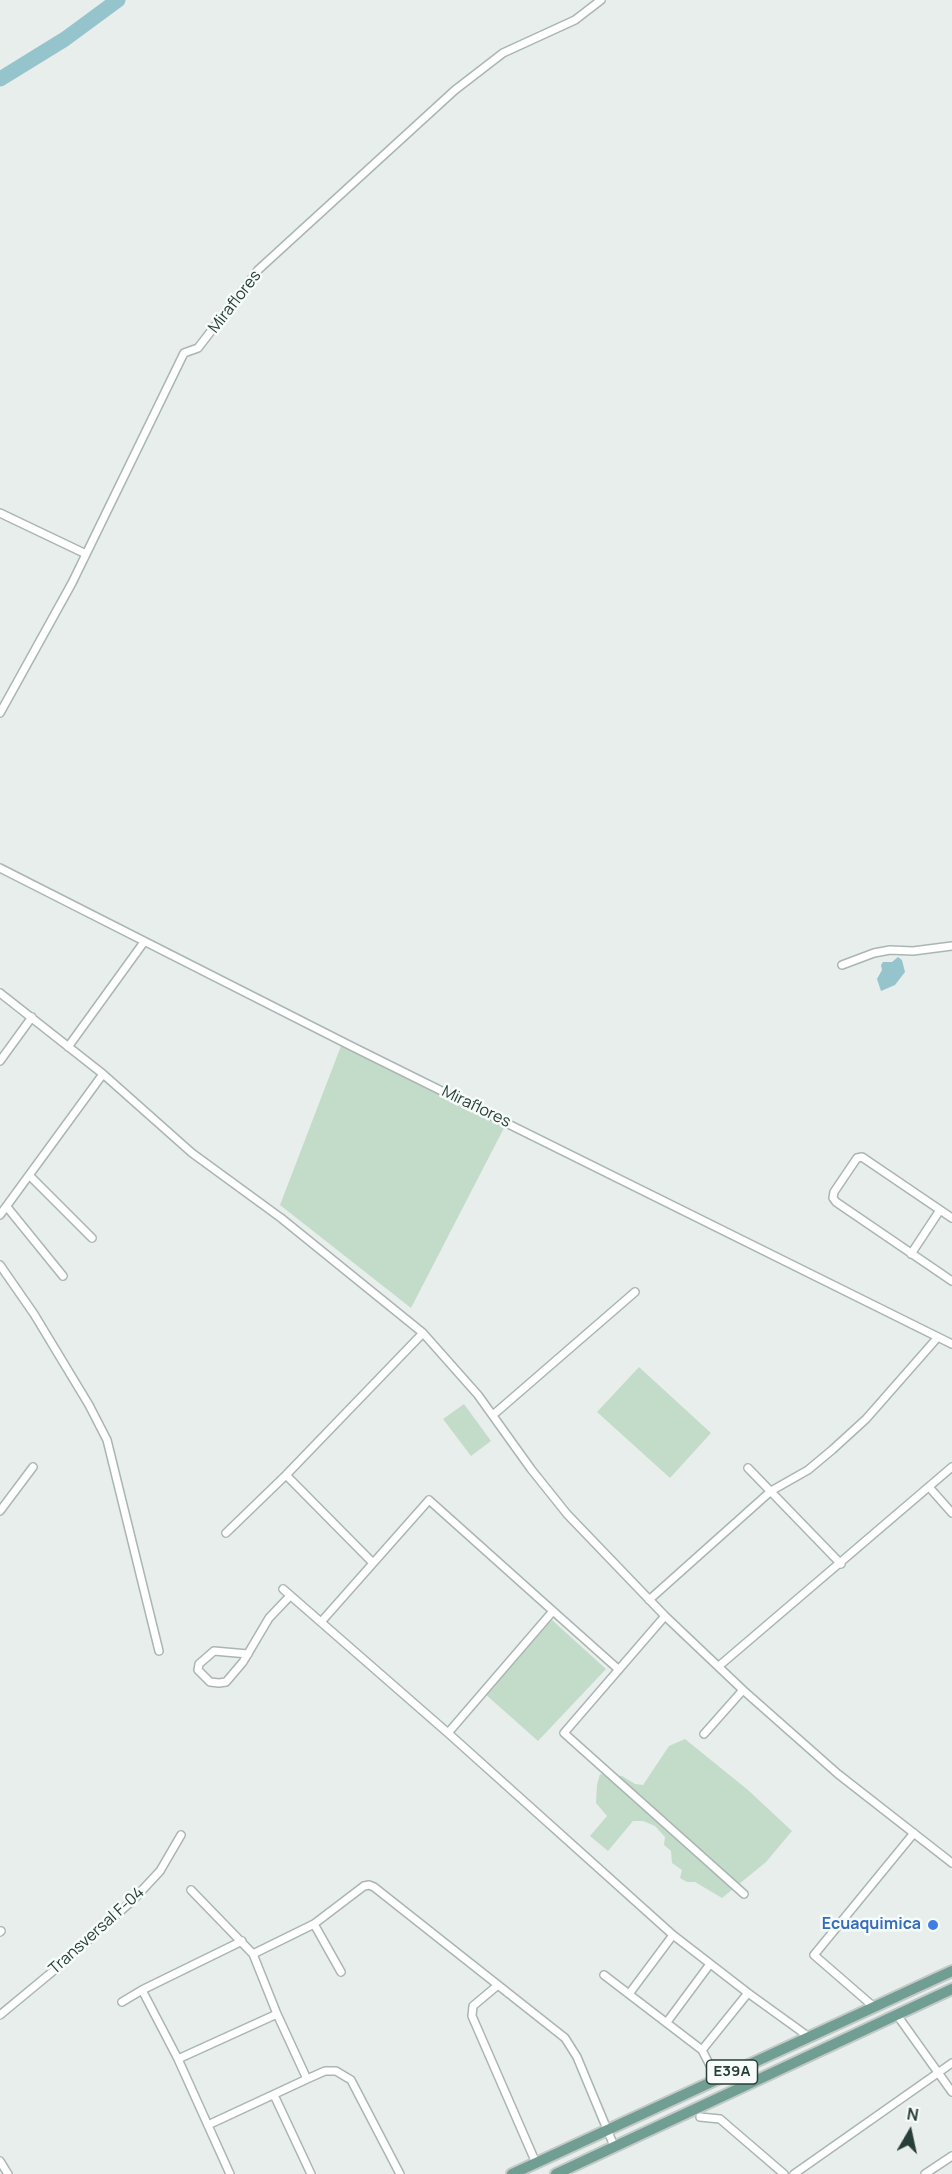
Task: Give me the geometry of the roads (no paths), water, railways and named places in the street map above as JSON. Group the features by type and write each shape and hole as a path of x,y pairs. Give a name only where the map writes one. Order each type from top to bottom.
{"main road":[{"name":"E39A","path":"512,2174 952,1971"},
{"name":"E39A","path":"556,2174 952,1989"}],"street":[{"name":"Miraflores","path":"0,713 86,554 184,353 198,348 258,270 455,90 503,53 575,20 601,0"},
{"path":"0,513 86,554"},
{"name":"Miraflores","path":"0,868 952,1344"},
{"path":"69,1047 144,942"},
{"path":"842,965 874,953 890,950 913,951 952,946"},
{"path":"0,993 103,1074 192,1154 281,1218 423,1333 461,1374 547,1491 649,1600 742,1690 838,1774 952,1863"},
{"path":"0,1061 32,1017"},
{"path":"0,1215 103,1074"},
{"path":"952,1218 862,1157 857,1158 834,1192 833,1198 836,1202 952,1281"},
{"path":"30,1176 93,1238"},
{"path":"7,1207 63,1276"},
{"path":"910,1254 940,1210"},
{"path":"0,1265 34,1314 89,1405 107,1440 159,1651"},
{"path":"493,1415 635,1292"},
{"path":"226,1533 286,1475 423,1333"},
{"path":"649,1600 771,1491 808,1470 832,1450 866,1419 938,1337"},
{"path":"0,1511 33,1467"},
{"path":"719,1666 952,1467"},
{"path":"748,1468 841,1564"},
{"path":"286,1475 373,1563"},
{"path":"929,1487 952,1513"},
{"path":"321,1622 429,1500 618,1669"},
{"path":"283,1589 673,1935 809,2037"},
{"path":"248,1654 214,1651 199,1664 198,1670 210,1682 226,1682 248,1654 270,1618 290,1596"},
{"path":"448,1733 553,1611"},
{"path":"665,1616 564,1733 744,1894"},
{"path":"704,1734 742,1690"},
{"path":"874,2007 814,1955 914,1833"},
{"name":"Transversal F-04","path":"0,2015 133,1900 160,1871 181,1834"},
{"path":"253,1954 314,1924 364,1886 369,1885 566,2038 577,2057 614,2146"},
{"path":"191,1890 253,1954 307,2079"},
{"path":"314,1924 341,1972"},
{"path":"629,1994 673,1935"},
{"path":"122,2002 242,1941"},
{"path":"667,2022 710,1964"},
{"path":"604,1975 702,2050 717,2079"},
{"path":"498,1985 473,2006 472,2016 536,2163"},
{"path":"142,1990 178,2059 230,2174"},
{"path":"702,2050 748,1993"},
{"path":"178,2059 277,2014"},
{"path":"897,2015 952,2092"},
{"path":"794,2174 952,2063"},
{"path":"208,2125 324,2071 336,2071 351,2080 400,2174"},
{"path":"274,2095 311,2174"},
{"path":"700,2117 720,2119 784,2174"},
{"path":"925,2174 952,2156"},
{"path":"1,2165 8,2174"}],"water":[{"path":"898,957 902,960 905,972 895,985 881,991 877,979 882,970 881,965 883,962 892,962"}],"waterway":[{"path":"0,79 65,39 118,0"}],"place":[{"name":"Ecuaquimica","path":"933,1925"}]}
